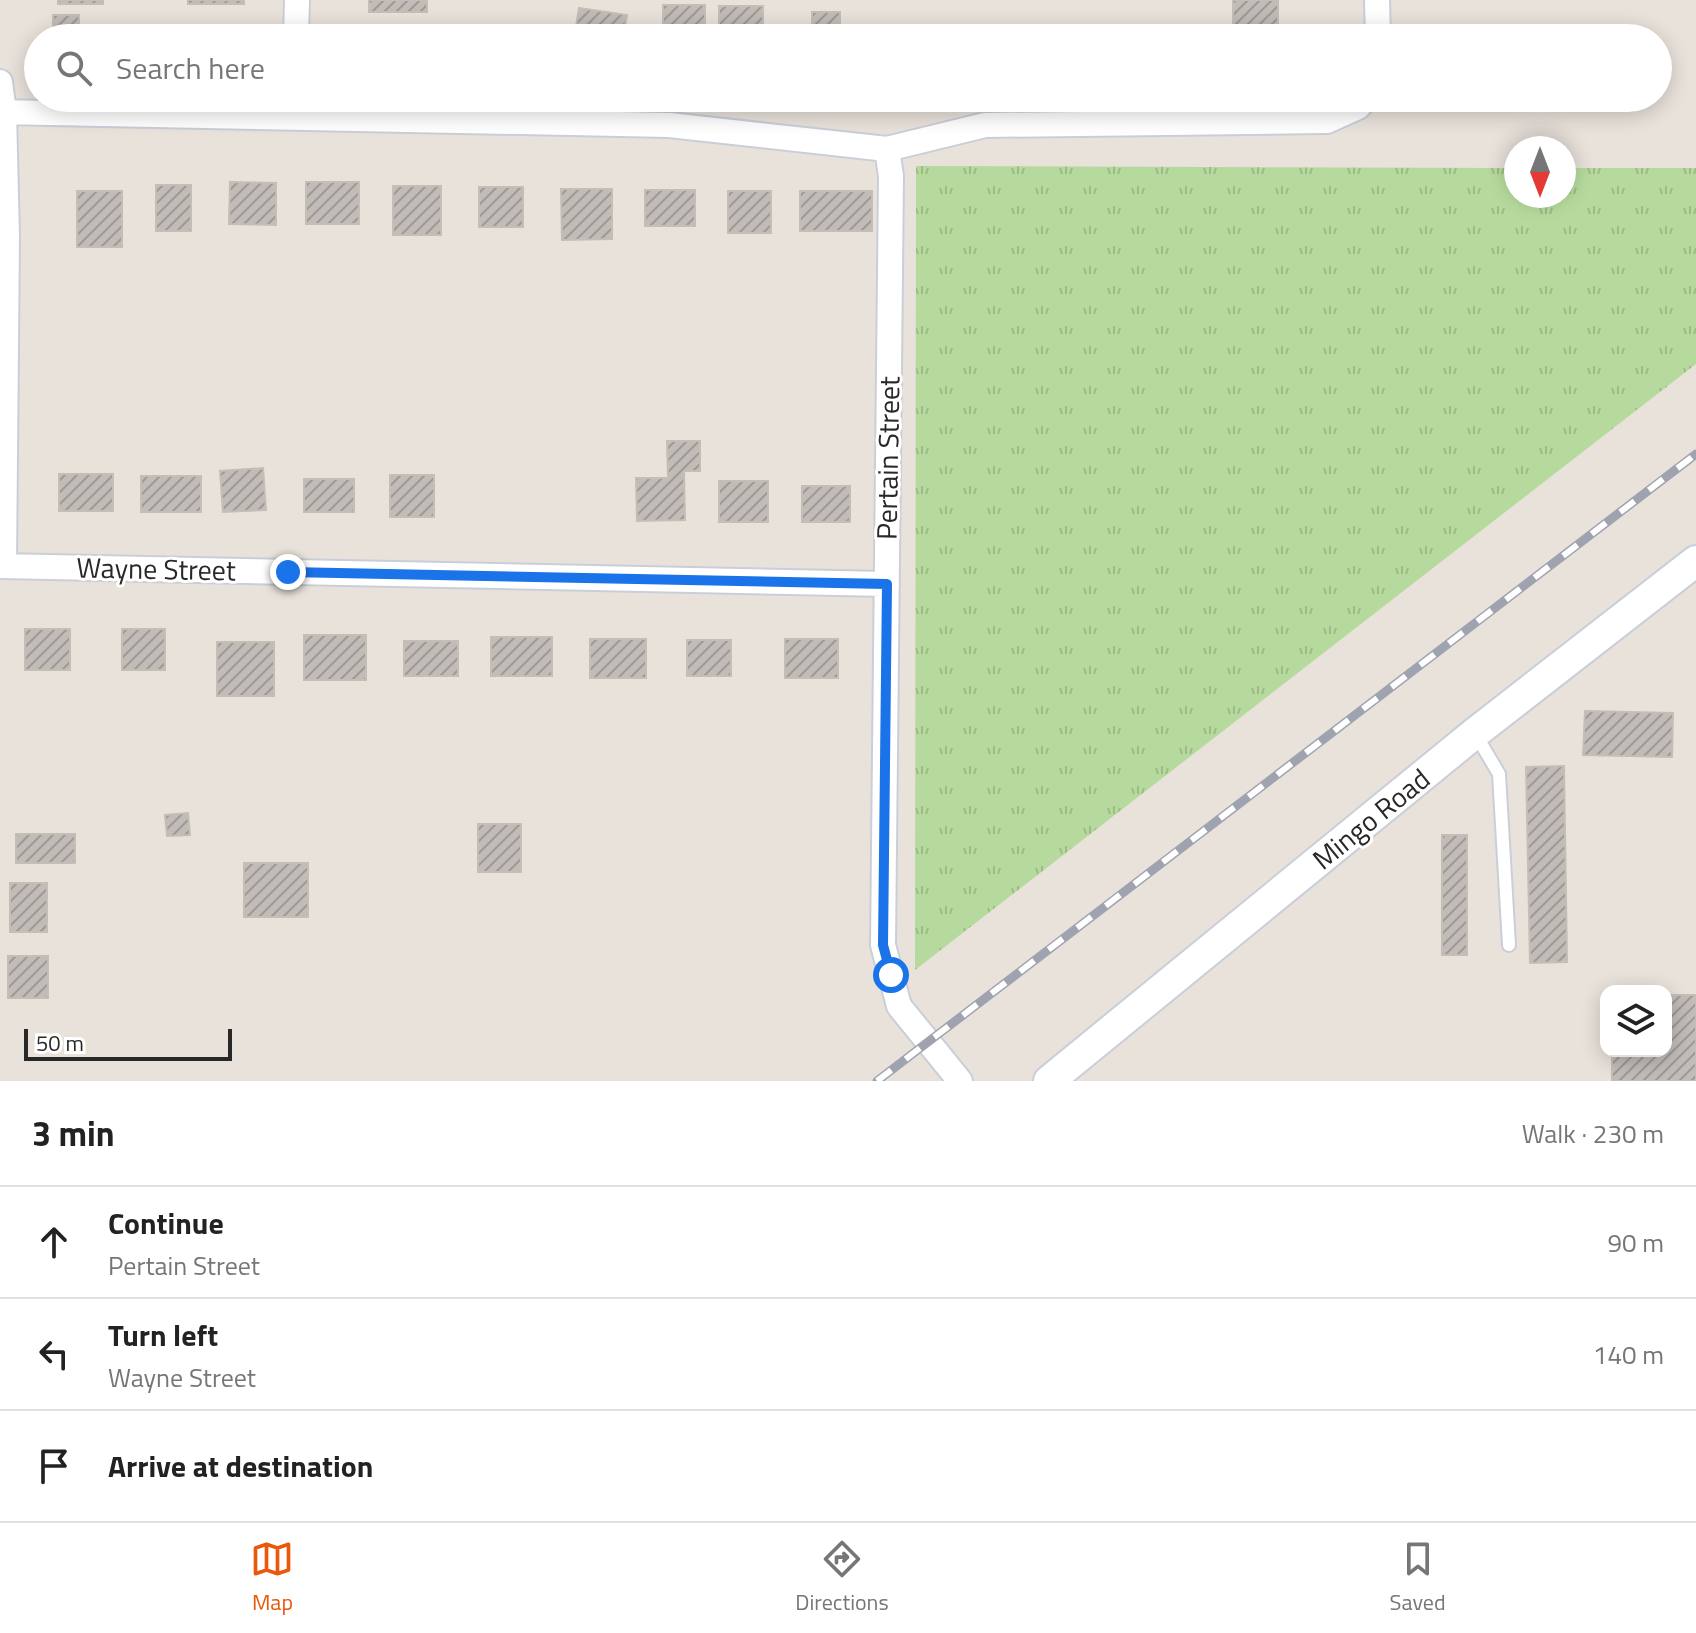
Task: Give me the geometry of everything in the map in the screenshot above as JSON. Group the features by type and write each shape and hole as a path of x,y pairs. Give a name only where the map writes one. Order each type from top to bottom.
{"street":[{"path":"296,24 297,0"},
{"path":"1377,0 1378,24"},
{"path":"0,82 7,237 2,566"},
{"path":"2,112 24,112"},
{"path":"400,112 669,125 887,149 985,125 1327,121 1347,112"},
{"name":"Pertain Street","path":"887,149 891,176 883,945 899,1006 960,1081"},
{"name":"Mingo Road","path":"1049,1081 1475,733 1696,561"},
{"name":"Wayne Street","path":"2,566 887,584"}],"lane":[{"path":"1475,733 1499,774 1509,945"}],"green space":[{"path":"916,166 1504,168 1504,208 1576,208 1576,168 1696,168 1696,364 915,970"}],"building":[{"path":"58,0 103,0 103,4 58,4"},
{"path":"188,0 244,0 244,4 188,4"},
{"path":"369,0 427,0 427,12 369,12"},
{"path":"1233,0 1278,0 1278,24 1233,24"},
{"path":"663,5 705,5 705,24 663,24"},
{"path":"719,6 763,6 763,24 719,24"},
{"path":"579,8 627,15 625,24 576,24"},
{"path":"812,12 840,12 840,24 812,24"},
{"path":"53,15 79,15 79,24 53,24"},
{"path":"230,182 276,183 276,225 229,224"},
{"path":"306,182 359,182 359,224 306,224"},
{"path":"156,185 191,185 191,231 156,231"},
{"path":"393,186 441,186 441,235 393,235"},
{"path":"479,187 523,187 523,227 479,227"},
{"path":"561,189 612,189 612,239 562,240"},
{"path":"645,190 695,190 695,226 645,226"},
{"path":"77,191 122,191 122,247 77,247"},
{"path":"728,191 771,191 771,233 728,233"},
{"path":"800,191 872,191 872,231 800,231"},
{"path":"667,441 700,441 700,471 684,471 685,520 637,521 636,478 668,478"},
{"path":"263,468 266,510 223,512 220,471"},
{"path":"59,474 113,474 113,511 59,511"},
{"path":"390,475 434,475 434,517 390,517"},
{"path":"141,476 201,476 201,512 141,512"},
{"path":"304,479 354,479 354,512 304,512"},
{"path":"719,481 768,481 768,522 719,522"},
{"path":"802,486 850,486 850,522 802,522"},
{"path":"25,629 70,629 70,670 25,670"},
{"path":"122,629 165,629 165,670 122,670"},
{"path":"304,635 366,635 366,680 304,680"},
{"path":"491,637 552,637 552,676 491,676"},
{"path":"590,639 646,639 646,678 590,678"},
{"path":"785,639 838,639 838,678 785,678"},
{"path":"687,640 731,640 731,676 687,676"},
{"path":"404,641 458,641 458,676 404,676"},
{"path":"217,642 274,642 274,696 217,696"},
{"path":"1585,711 1673,713 1672,757 1583,755"},
{"path":"1564,766 1567,962 1530,963 1526,767"},
{"path":"188,813 190,835 167,836 165,815"},
{"path":"478,824 521,824 521,872 478,872"},
{"path":"16,834 75,834 75,863 16,863"},
{"path":"1442,835 1467,835 1467,955 1442,955"},
{"path":"244,863 308,863 308,917 244,917"},
{"path":"10,883 47,883 47,932 10,932"},
{"path":"8,956 48,956 48,998 8,998"},
{"path":"1672,995 1696,995 1696,1081 1612,1081 1612,1057 1672,1057"}],"railway":[{"path":"877,1081 1696,454"}],"route":[{"path":"288,572 887,584 883,945 891,975"}]}
